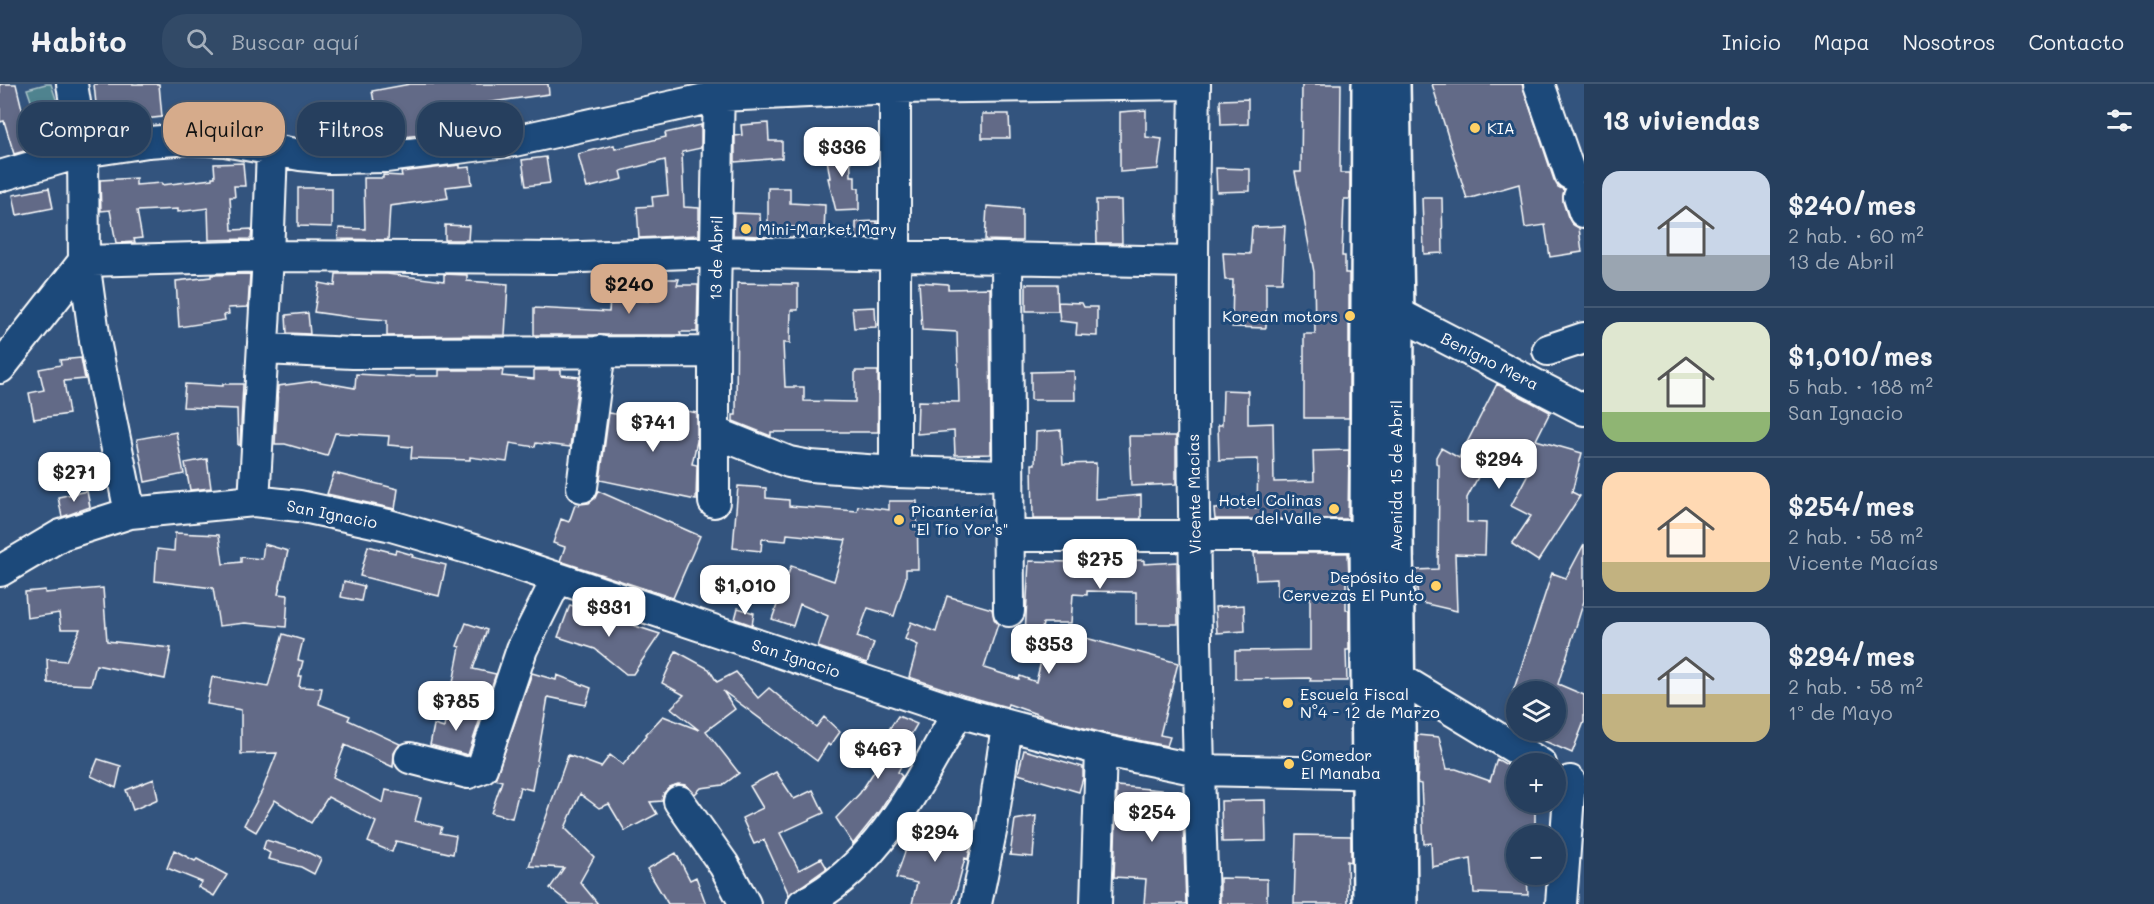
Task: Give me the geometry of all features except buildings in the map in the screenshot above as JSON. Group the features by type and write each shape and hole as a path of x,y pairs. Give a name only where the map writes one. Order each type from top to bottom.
{"main road":[{"name":"Avenida 15 de Abril","path":"1370,904 1397,677 1397,313 1390,87"},
{"name":"Avenida 15 de Abril","path":"1390,87 1367,536 1369,659 1400,904"}],"street":[{"path":"72,84 75,102"},
{"path":"285,152 330,158 357,158 386,157 489,145 590,126 719,90 1195,84"},
{"name":"Vicente Macías","path":"1195,84 1192,262 1194,537 1203,904"},
{"path":"1539,84 1578,194"},
{"path":"895,86 895,472"},
{"name":"13 de Abril","path":"714,502 714,352 719,90"},
{"path":"0,176 69,156"},
{"path":"83,156 84,261 95,341 130,513"},
{"path":"254,501 272,156"},
{"path":"84,261 268,256 555,258 716,252 1007,260 1192,262"},
{"path":"1007,260 1009,610"},
{"path":"0,368 84,261"},
{"name":"Benigno Mera","path":"1397,313 1584,410"},
{"path":"1548,350 1584,338"},
{"path":"263,349 353,353 714,352"},
{"path":"582,487 600,351"},
{"path":"714,432 789,462 810,466 895,472 1007,475"},
{"name":"San Ignacio","path":"0,571 61,535 130,513 254,501 299,506 388,525 474,550 958,712 1101,750 1198,770 1384,774"},
{"path":"1009,536 1367,536"},
{"path":"410,758 468,774 483,768 522,650 557,579"},
{"path":"1369,659 1523,753"},
{"path":"803,904 858,863 898,815 958,712"},
{"path":"976,904 992,827 1007,726"},
{"path":"1096,904 1101,750"},
{"path":"1561,904 1570,781"},
{"path":"680,801 724,865 746,904"}],"green space":[{"path":"51,84 57,102 31,102 27,89"}],"place":[{"name":"KIA","path":"1475,128"},
{"name":"Mini-Market Mary","path":"746,229"},
{"name":"Korean motors","path":"1350,316"},
{"name":"Hotel Colinas del Valle","path":"1334,509"},
{"name":"Picantería \"El Tío Yor's\"","path":"899,520"},
{"name":"Depósito de Cervezas El Punto","path":"1436,586"},
{"name":"Escuela Fiscal N°4 - 12 de Marzo","path":"1288,703"},
{"name":"Comedor El Manaba","path":"1289,764"}]}
